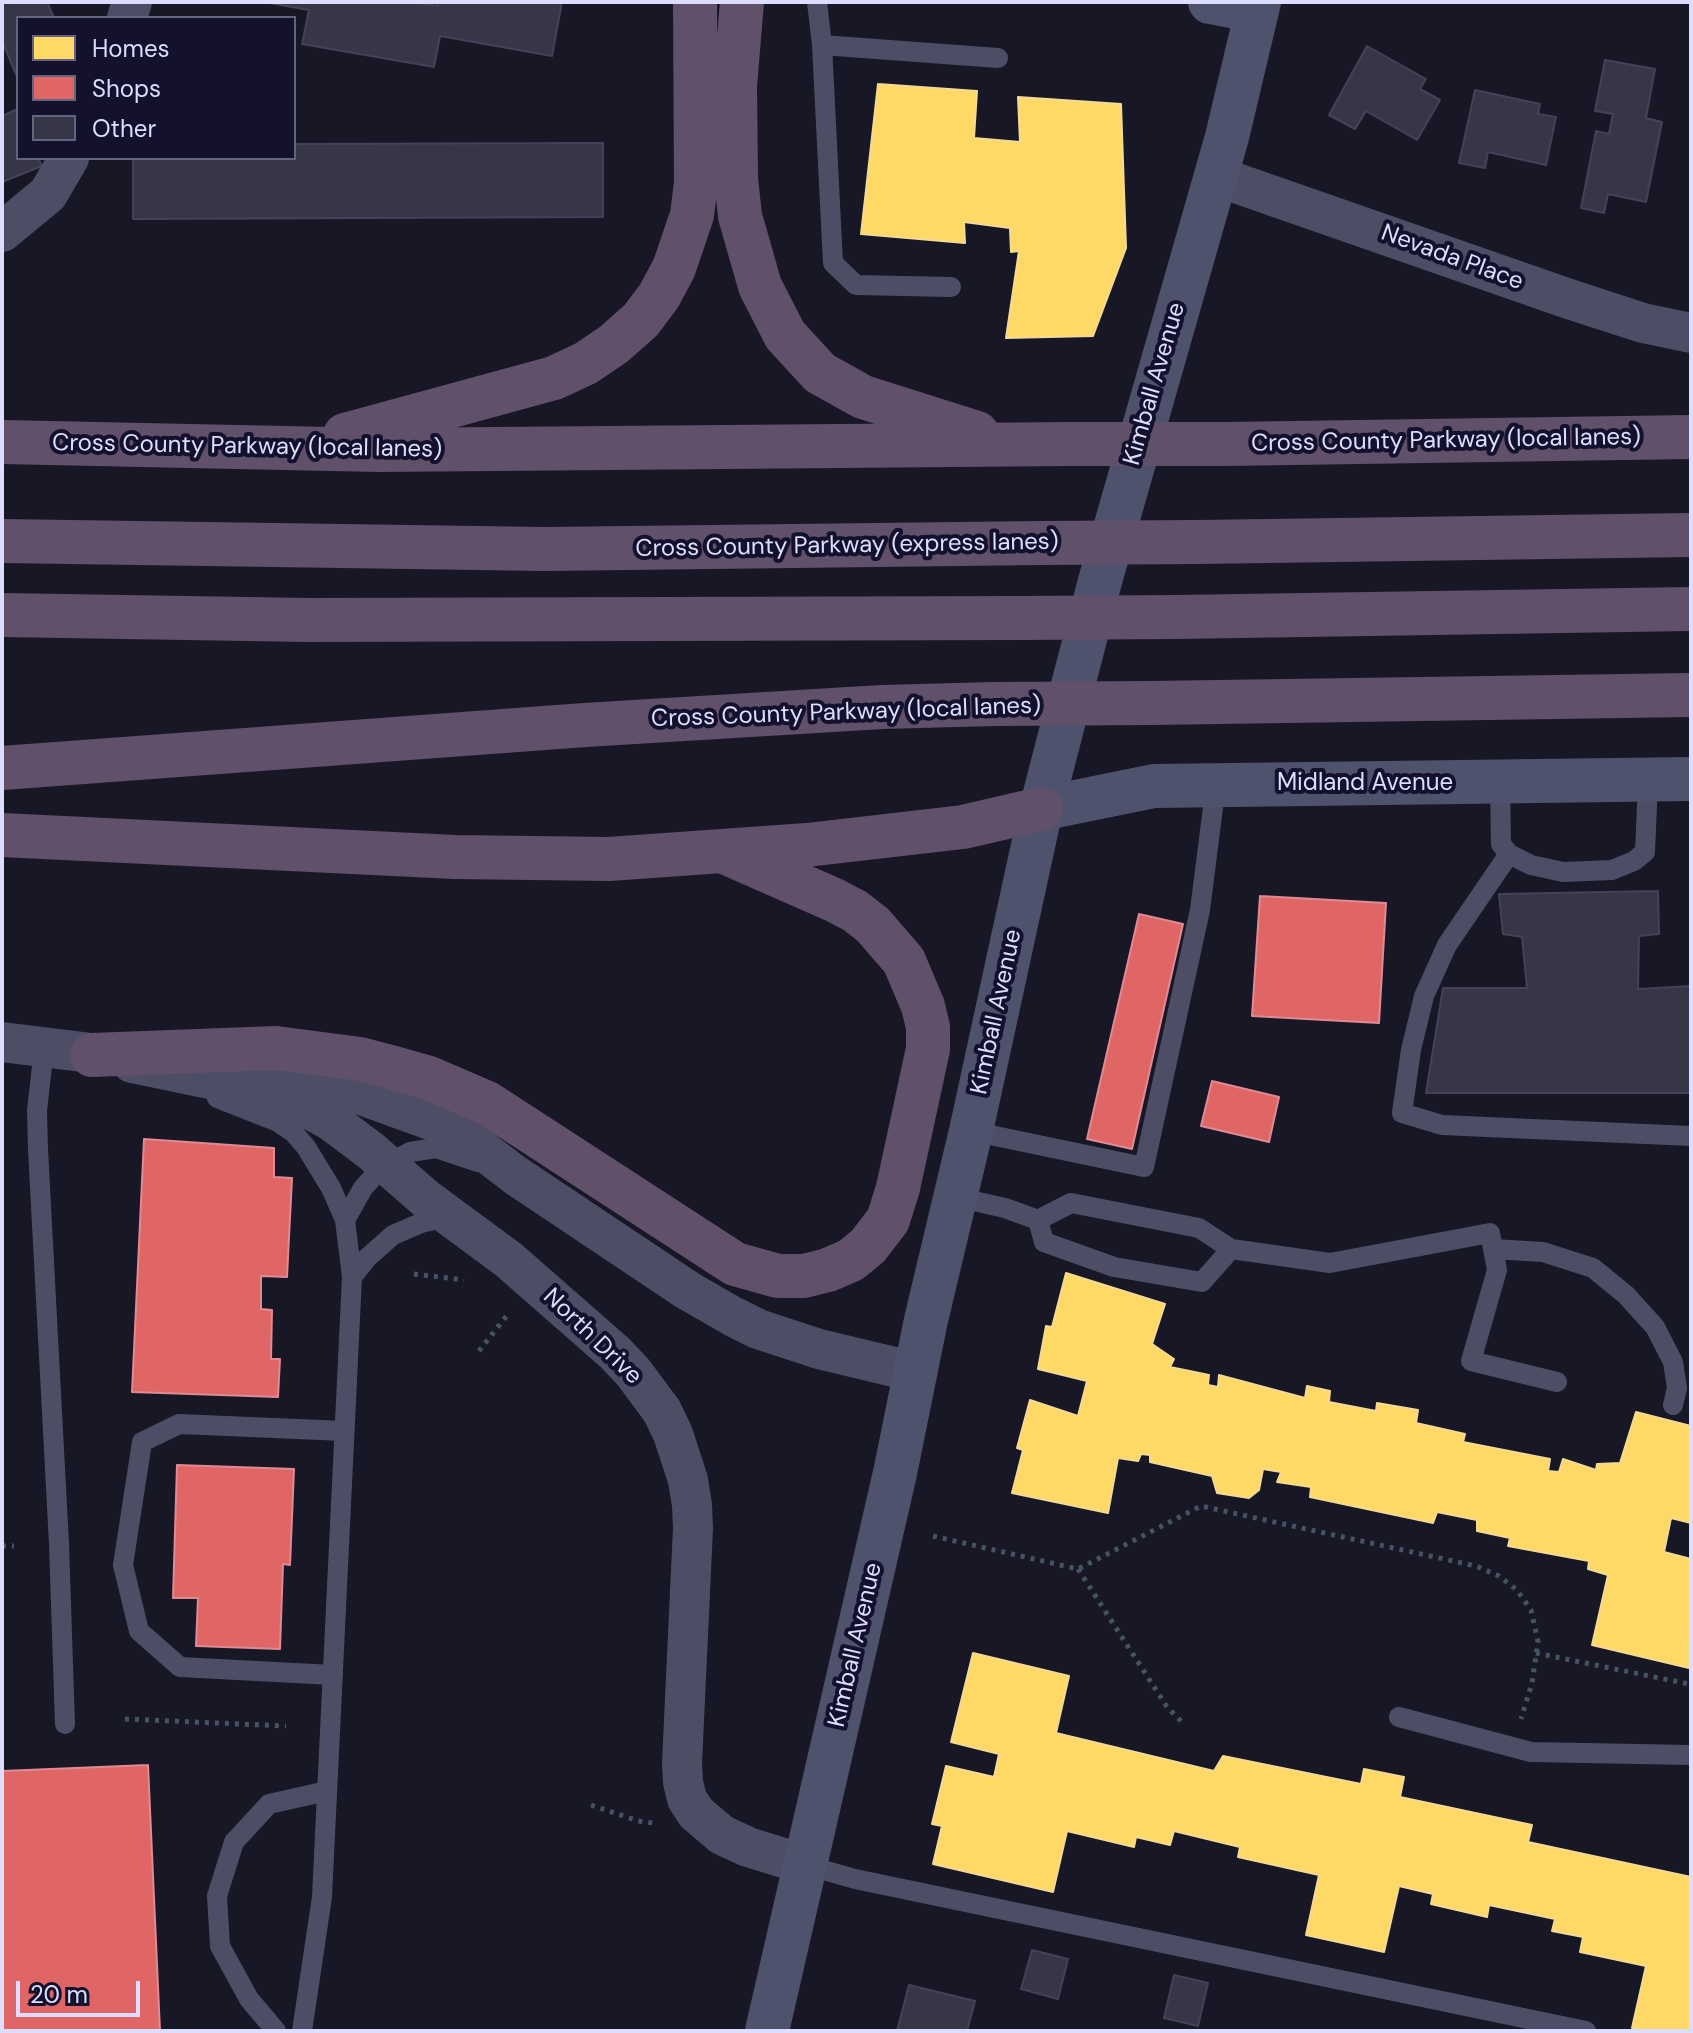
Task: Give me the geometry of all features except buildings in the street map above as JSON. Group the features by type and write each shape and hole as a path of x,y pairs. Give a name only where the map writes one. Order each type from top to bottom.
{"highway":[{"path":"295,449 554,378 586,363 641,320 674,268 692,215 696,183 695,2"},
{"path":"742,2 735,86 736,178 740,216 760,286 785,335 820,373 863,397 1018,446"},
{"name":"Cross County Parkway (local lanes)","path":"2,442 295,449 547,450 1691,437"},
{"name":"Cross County Parkway (express lanes)","path":"2,541 545,549 1691,535"},
{"path":"2,615 309,620 1019,618 1691,609"},
{"name":"Cross County Parkway (local lanes)","path":"2,768 756,714 994,704 1691,695"},
{"path":"2,835 486,858 609,859 727,853 963,827 1041,809"},
{"path":"92,1055 276,1048 360,1059 429,1078 487,1103 735,1264 778,1276 804,1276 828,1270 859,1253 879,1234 888,1220 925,1069 928,1027 923,1006 904,961 873,925 834,900 727,853"}],"street":[{"path":"1210,2 1258,6"},
{"name":"Kimball Avenue","path":"767,2031 888,1503 1041,809 1104,566 1216,176 1258,6"},
{"path":"2,232 48,194 68,160"},
{"name":"Nevada Place","path":"1216,176 1584,304 1643,323 1691,333"},
{"name":"Midland Avenue","path":"1041,809 1135,788 1216,784 1691,779"},
{"name":"North Drive","path":"2,1042 92,1055 289,1098 331,1121 509,1260 615,1353 662,1411 682,1456 692,1505 682,1763 687,1799 696,1813 722,1835 748,1847 806,1865"},
{"name":"North Drive","path":"92,1055 275,1070 304,1076 455,1129 515,1175 687,1290 732,1316 758,1329 819,1349 915,1372"}],"lane":[{"path":"817,2 833,263 856,285 951,287"},
{"path":"822,45 998,58"},
{"path":"1500,782 1501,844 1509,854 1531,865 1563,872 1612,870 1634,861 1645,852 1648,781"},
{"path":"971,1131 1144,1167 1200,910 1216,784"},
{"path":"1509,854 1447,945 1424,996 1411,1050 1402,1113 1442,1125 1691,1136"},
{"path":"44,1048 37,1111 65,1724"},
{"path":"92,1055 278,1122 306,1147 331,1188 345,1220 352,1277 322,1897 302,2031"},
{"path":"345,1220 363,1188 387,1165 410,1152 436,1148 515,1175"},
{"path":"956,1197 1005,1208 1038,1220 1071,1203 1199,1228 1231,1249 1330,1263 1490,1233 1497,1270 1471,1361 1557,1382"},
{"path":"352,1277 367,1258 393,1235 421,1223 451,1216"},
{"path":"1038,1220 1044,1242 1114,1267 1202,1282 1231,1249"},
{"path":"1493,1249 1543,1252 1593,1268 1626,1295 1655,1327 1673,1362 1677,1388 1673,1405"},
{"path":"333,1675 180,1667 139,1631 123,1565 142,1442 179,1424 344,1431"},
{"path":"1399,1717 1531,1752 1691,1755"},
{"path":"276,2031 249,1999 220,1946 217,1896 234,1842 269,1804 327,1791"},
{"path":"806,1865 855,1879 1586,2031"}],"path":[{"path":"414,1274 468,1281"},
{"path":"479,1351 516,1305"},
{"path":"933,1536 1078,1569 1201,1506 1476,1566 1499,1576 1517,1590 1531,1610 1538,1642 1532,1683 1512,1747"},
{"path":"2,1546 14,1546"},
{"path":"1078,1569 1167,1707 1185,1725"},
{"path":"1536,1653 1689,1684"},
{"path":"125,1719 286,1726"},
{"path":"591,1805 638,1821"}]}
